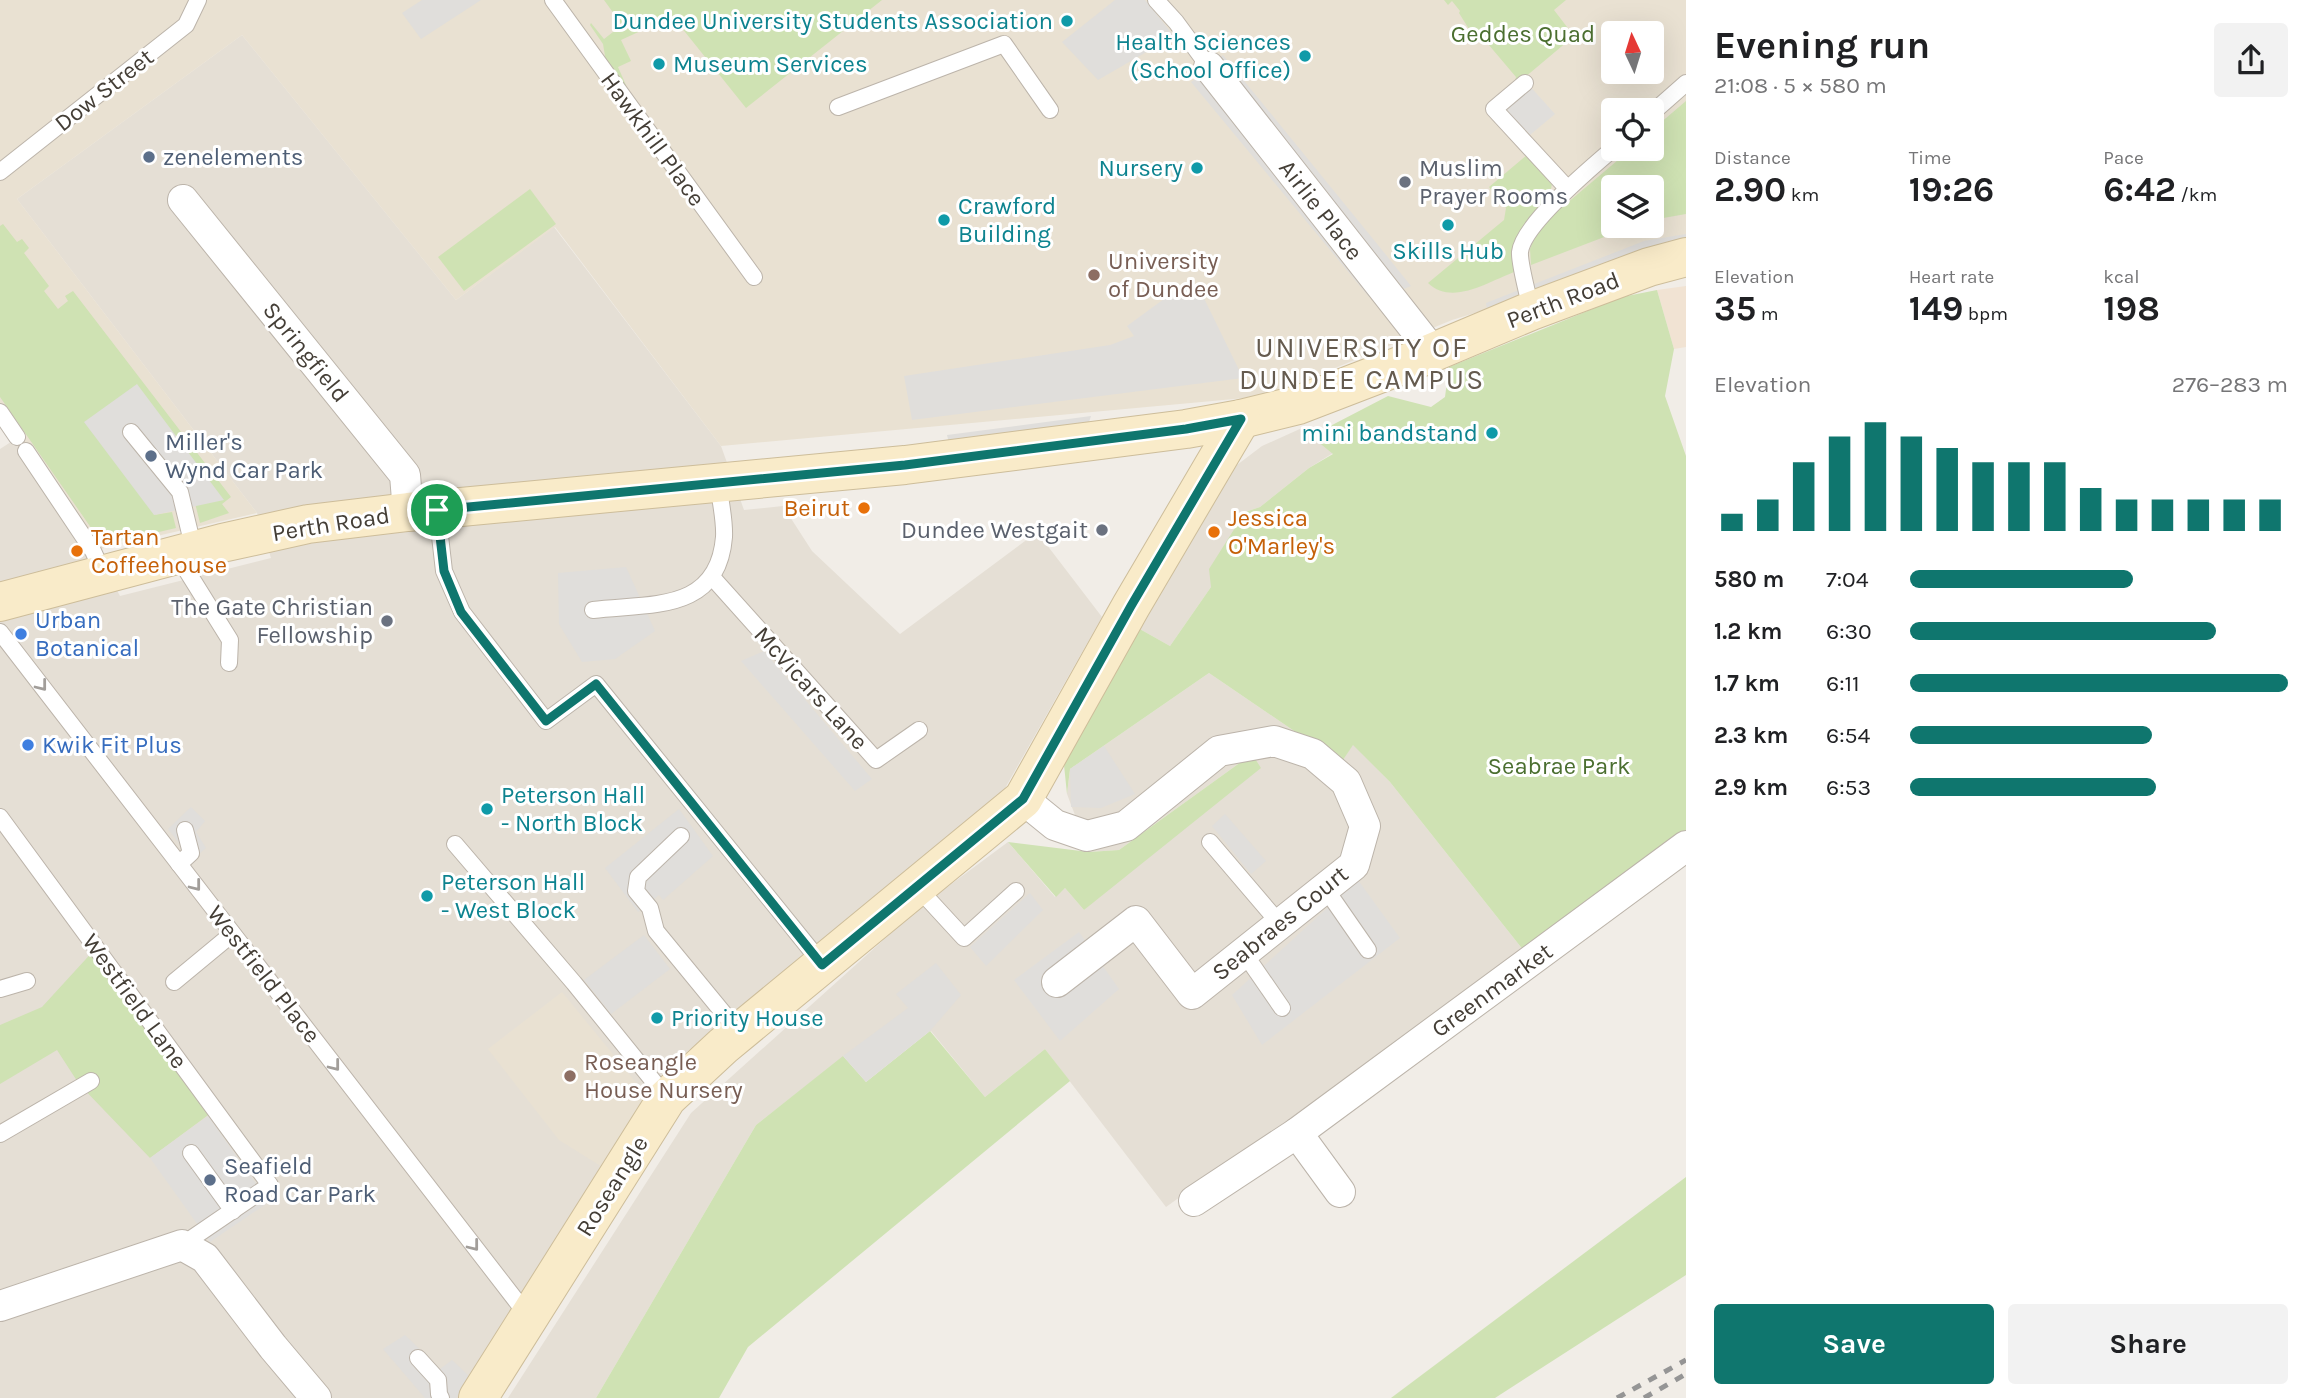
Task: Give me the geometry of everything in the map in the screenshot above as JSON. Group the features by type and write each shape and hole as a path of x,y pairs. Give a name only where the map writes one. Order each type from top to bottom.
{"street":[{"name":"Airlie Place","path":"1209,67 1433,352"},
{"name":"Springfield","path":"183,200 405,475 423,511"},
{"name":"Perth Road","path":"0,602 308,524 905,465 1186,429 1241,419 1298,405 1531,311 1649,267 1686,257"},
{"name":"Roseangle","path":"478,1398 667,1098 740,1032 1023,799 1131,606 1241,419"},
{"name":"Seabraes Court","path":"1023,799 1055,825 1087,836 1126,826 1219,751 1274,741 1313,754 1346,782 1365,826 1353,865 1192,994 1136,921 1058,982"},
{"name":"Greenmarket","path":"1194,1201 1297,1133 1686,846"},
{"path":"1297,1133 1340,1192"},
{"path":"0,1306 182,1245 205,1258 316,1398"}],"lane":[{"name":"Dow Street","path":"0,172 186,25 198,0"},
{"name":"Hawkhill Place","path":"553,0 754,277"},
{"path":"1156,0 1209,67"},
{"path":"838,107 1004,44 1050,110"},
{"path":"1525,83 1494,109 1567,188"},
{"path":"1664,102 1686,83"},
{"path":"1531,311 1520,252 1527,234 1567,188 1601,159"},
{"path":"0,412 13,437 93,551 104,575"},
{"path":"131,432 180,492 186,553 230,640 229,663"},
{"path":"593,610 678,600 696,593 712,577 721,558 724,534 718,483"},
{"path":"423,511 461,612 546,721 596,684 822,965"},
{"name":"McVicars Lane","path":"712,577 876,760 919,730"},
{"name":"Westfield Place","path":"0,632 528,1316"},
{"name":"Westfield Lane","path":"0,817 270,1185 233,1211"},
{"path":"179,864 191,853 185,830"},
{"path":"681,836 638,877 636,891 650,908 656,931 740,1032"},
{"path":"1210,842 1280,924"},
{"path":"455,844 574,983 667,1098"},
{"path":"917,887 964,938 1016,891"},
{"path":"1325,888 1368,950"},
{"path":"174,982 232,934"},
{"path":"1244,953 1282,1008"},
{"path":"0,989 27,981"},
{"path":"0,1134 91,1081"},
{"path":"182,1245 233,1211 191,1153"},
{"path":"418,1358 438,1380 442,1398"}],"shaded area":[{"name":"University of Dundee","path":"0,0 1686,0 1686,248 1452,320 1267,396 721,446 555,227 456,300 242,35 17,199 257,513 96,550 0,422"},
{"path":"422,0 481,0 421,39 402,13"},
{"path":"1115,0 1145,0 1174,36 1098,80 1062,42"},
{"path":"242,35 456,300 554,227 721,446 744,510 783,506 812,551 900,634 1037,532 1102,617 1000,797 961,841 672,1063 596,1175 465,1398 0,1398 0,449 14,440 96,550 120,596 271,558 257,513 17,199"},
{"path":"1223,55 1411,286 1404,289 1217,61"},
{"path":"1200,76 1376,292 1369,297 1191,82"},
{"path":"1527,83 1555,114 1530,135 1501,104"},
{"path":"1686,234 1686,243 1487,309 1486,303 1644,241"},
{"path":"1197,284 1243,378 912,420 904,376 1110,345 1134,336 1127,326 1164,299"},
{"path":"1686,286 1686,347 1674,349 1657,290"},
{"name":"Miller's Wynd Car Park","path":"137,384 224,500 154,515 84,422"},
{"path":"1091,416 1088,425 949,443 947,435"},
{"path":"1302,428 1333,453 1309,468 1260,507 1245,512 1211,587 1170,646 1138,628 1229,471 1262,446"},
{"path":"626,567 655,631 615,659 582,662 559,624 558,573"},
{"path":"764,651 872,779 855,791 741,661"},
{"path":"1209,673 1341,763 1353,744 1390,782 1524,951 1166,1207 1045,1049 985,1097 931,1031 843,1057 756,1125 596,1398 508,1398 691,1113 919,908 1008,842 1055,897 1065,888 1084,910 1252,754 1119,850 1089,852 1067,794 1070,769"},
{"path":"1104,746 1135,794 1101,808 1071,807 1070,769"},
{"path":"191,807 205,821 196,832 206,848 192,860 168,829"},
{"path":"679,809 713,856 663,900 659,895 638,912 605,868"},
{"path":"1225,814 1266,861 1251,874 1212,826"},
{"path":"1358,880 1400,938 1262,1045 1232,995"},
{"path":"1030,893 1043,910 986,966 970,947"},
{"path":"1079,932 1119,989 1060,1041 1014,980"},
{"path":"644,935 670,969 611,1014 584,980"},
{"path":"936,963 961,995 930,1031 866,1082 843,1056 908,1008 896,994"},
{"name":"Roseangle House Nursery","path":"562,992 647,1096 604,1168 559,1140 488,1049"},
{"name":"Seafield Road Car Park","path":"208,1116 269,1202 210,1242 150,1158"},
{"path":"405,1335 440,1369 452,1360 470,1377 456,1398 425,1398 383,1349"}],"green space":[{"path":"604,0 882,0 746,108 669,12 647,28 621,40 631,61 618,67 633,101 607,68 603,44 590,25 591,23 604,39 622,25"},
{"name":"Geddes Quad","path":"1444,0 1566,0 1554,10 1574,36 1524,78 1511,94 1516,77 1477,31 1472,34 1452,1 1448,5"},
{"path":"1686,101 1686,214 1664,218 1664,175 1601,175 1602,238 1531,265 1530,249 1536,234 1553,215 1617,161 1664,161 1664,120"},
{"path":"1528,154 1552,184 1549,198 1513,251 1514,272 1482,286 1459,292 1438,290 1428,283 1504,220 1506,208 1489,187"},
{"path":"530,189 556,224 464,291 438,257"},
{"path":"3,224 17,242 22,239 29,248 24,253 49,286 44,291 58,309 68,301 65,296 73,291 231,497 222,504 229,513 200,523 193,495 154,515 172,512 176,528 103,545 0,397 0,226"},
{"name":"Seabrae Park","path":"1657,290 1674,349 1665,396 1686,456 1686,831 1524,951 1390,782 1353,745 1341,763 1209,673 1070,769 1067,794 1064,765 1138,628 1170,646 1211,587 1209,569 1245,512 1260,507 1309,468 1333,454 1311,436 1388,396 1431,407 1445,397 1449,367 1622,297"},
{"path":"1252,754 1261,768 1084,910 1065,888 1056,897 1008,842 1089,852 1119,850"},
{"path":"96,948 215,1110 150,1158 79,1084 57,1050 0,1084 0,1025 42,1007"},
{"path":"930,1031 985,1097 1045,1049 1070,1081 748,1347 719,1398 596,1398 756,1125 843,1056 866,1082"},
{"path":"1686,1177 1686,1275 1495,1398 1391,1398"}],"railway":[{"path":"1617,1398 1686,1360"},
{"path":"1644,1398 1686,1374"}],"place":[{"name":"Dundee University Students Association","path":"1067,21"},
{"name":"Health Sciences (School Office)","path":"1305,56"},
{"name":"Museum Services","path":"659,64"},
{"name":"zenelements","path":"149,157"},
{"name":"Nursery","path":"1197,168"},
{"name":"Muslim Prayer Rooms","path":"1405,182"},
{"name":"Crawford Building","path":"944,220"},
{"name":"Skills Hub","path":"1448,225"},
{"name":"University of Dundee","path":"1094,275"},
{"name":"mini bandstand","path":"1492,433"},
{"name":"Miller's Wynd Car Park","path":"151,456"},
{"name":"Beirut","path":"864,508"},
{"name":"Dundee Westgait","path":"1102,530"},
{"name":"Jessica O'Marley's","path":"1214,532"},
{"name":"Tartan Coffeehouse","path":"77,551"},
{"name":"The Gate Christian Fellowship","path":"387,621"},
{"name":"Urban Botanical","path":"21,634"},
{"name":"Kwik Fit Plus","path":"28,745"},
{"name":"Peterson Hall - North Block","path":"487,809"},
{"name":"Peterson Hall - West Block","path":"427,896"},
{"name":"Priority House","path":"657,1018"},
{"name":"Roseangle House Nursery","path":"570,1076"},
{"name":"Seafield Road Car Park","path":"210,1180"}],"district":[{"name":"UNIVERSITY OF DUNDEE CAMPUS","path":"1362,363"}],"route":[{"path":"1241,419 1131,606 1023,799 822,965 596,684 546,721 461,612 444,571 437,510 905,465 1186,429 1241,419"}]}
